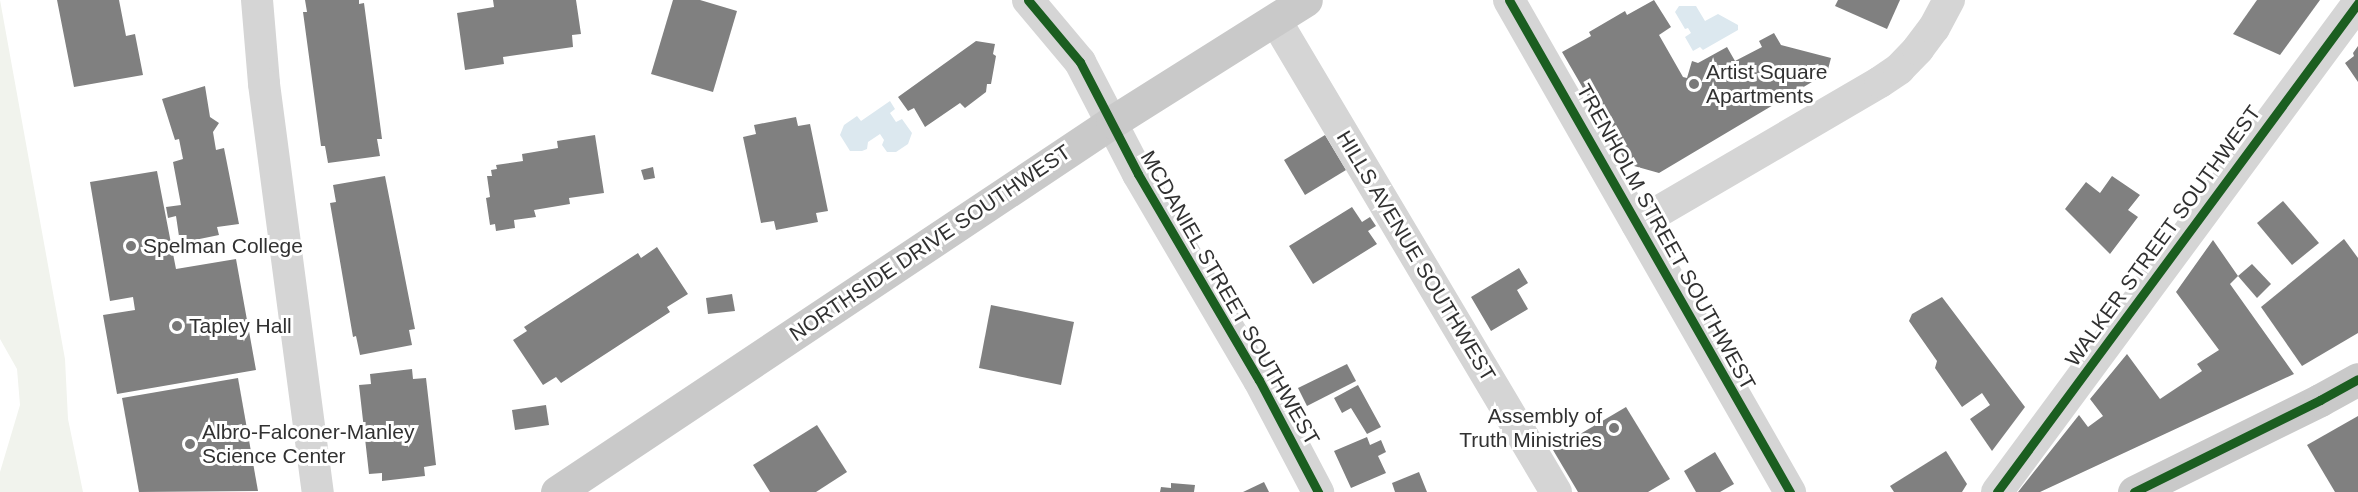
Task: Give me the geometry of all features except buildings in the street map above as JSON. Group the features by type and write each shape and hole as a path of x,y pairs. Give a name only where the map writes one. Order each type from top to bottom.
{"main road":[{"name":"NORTHSIDE DRIVE SOUTHWEST","path":"557,492 1112,122 1276,21 1306,0"},
{"path":"2134,492 2358,379"}],"street":[{"path":"257,0 264,84 318,492"},
{"name":"MCDANIEL STREET SOUTHWEST","path":"1028,0 1080,62 1138,174 1259,380 1318,492"},
{"name":"TRENHOLM STREET SOUTHWEST","path":"1509,0 1790,492"},
{"path":"1637,224 1899,69 1934,28 1949,0"},
{"name":"WALKER STREET SOUTHWEST","path":"1997,492 2358,3"},
{"name":"HILLS AVENUE SOUTHWEST","path":"1276,21 1556,492"}],"shaded area":[{"path":"0,0 65,359 68,419 83,492 0,492 0,472 20,405 17,369 0,339"},
{"path":"1679,6 1696,6 1705,21 1718,14 1738,25 1738,30 1703,50 1700,47 1693,51 1685,37 1691,33 1688,28 1685,29 1675,12"},
{"path":"890,101 895,109 890,113 896,122 902,119 912,133 908,144 896,152 887,152 882,145 884,140 880,134 868,142 867,149 850,151 840,135 844,125 857,116 861,121"}],"cycle path":[{"path":"1028,0 1080,62 1138,174 1259,380 1318,492"},
{"path":"1509,0 1790,492"},
{"path":"1997,492 2358,3"},
{"path":"2134,492 2358,379"}],"place":[{"name":"Artist Square Apartments","path":"1694,84"},
{"name":"Spelman College","path":"131,246"},
{"name":"Tapley Hall","path":"177,326"},
{"name":"Assembly of Truth Ministries","path":"1614,428"},
{"name":"Albro-Falconer-Manley Science Center","path":"190,444"}]}
